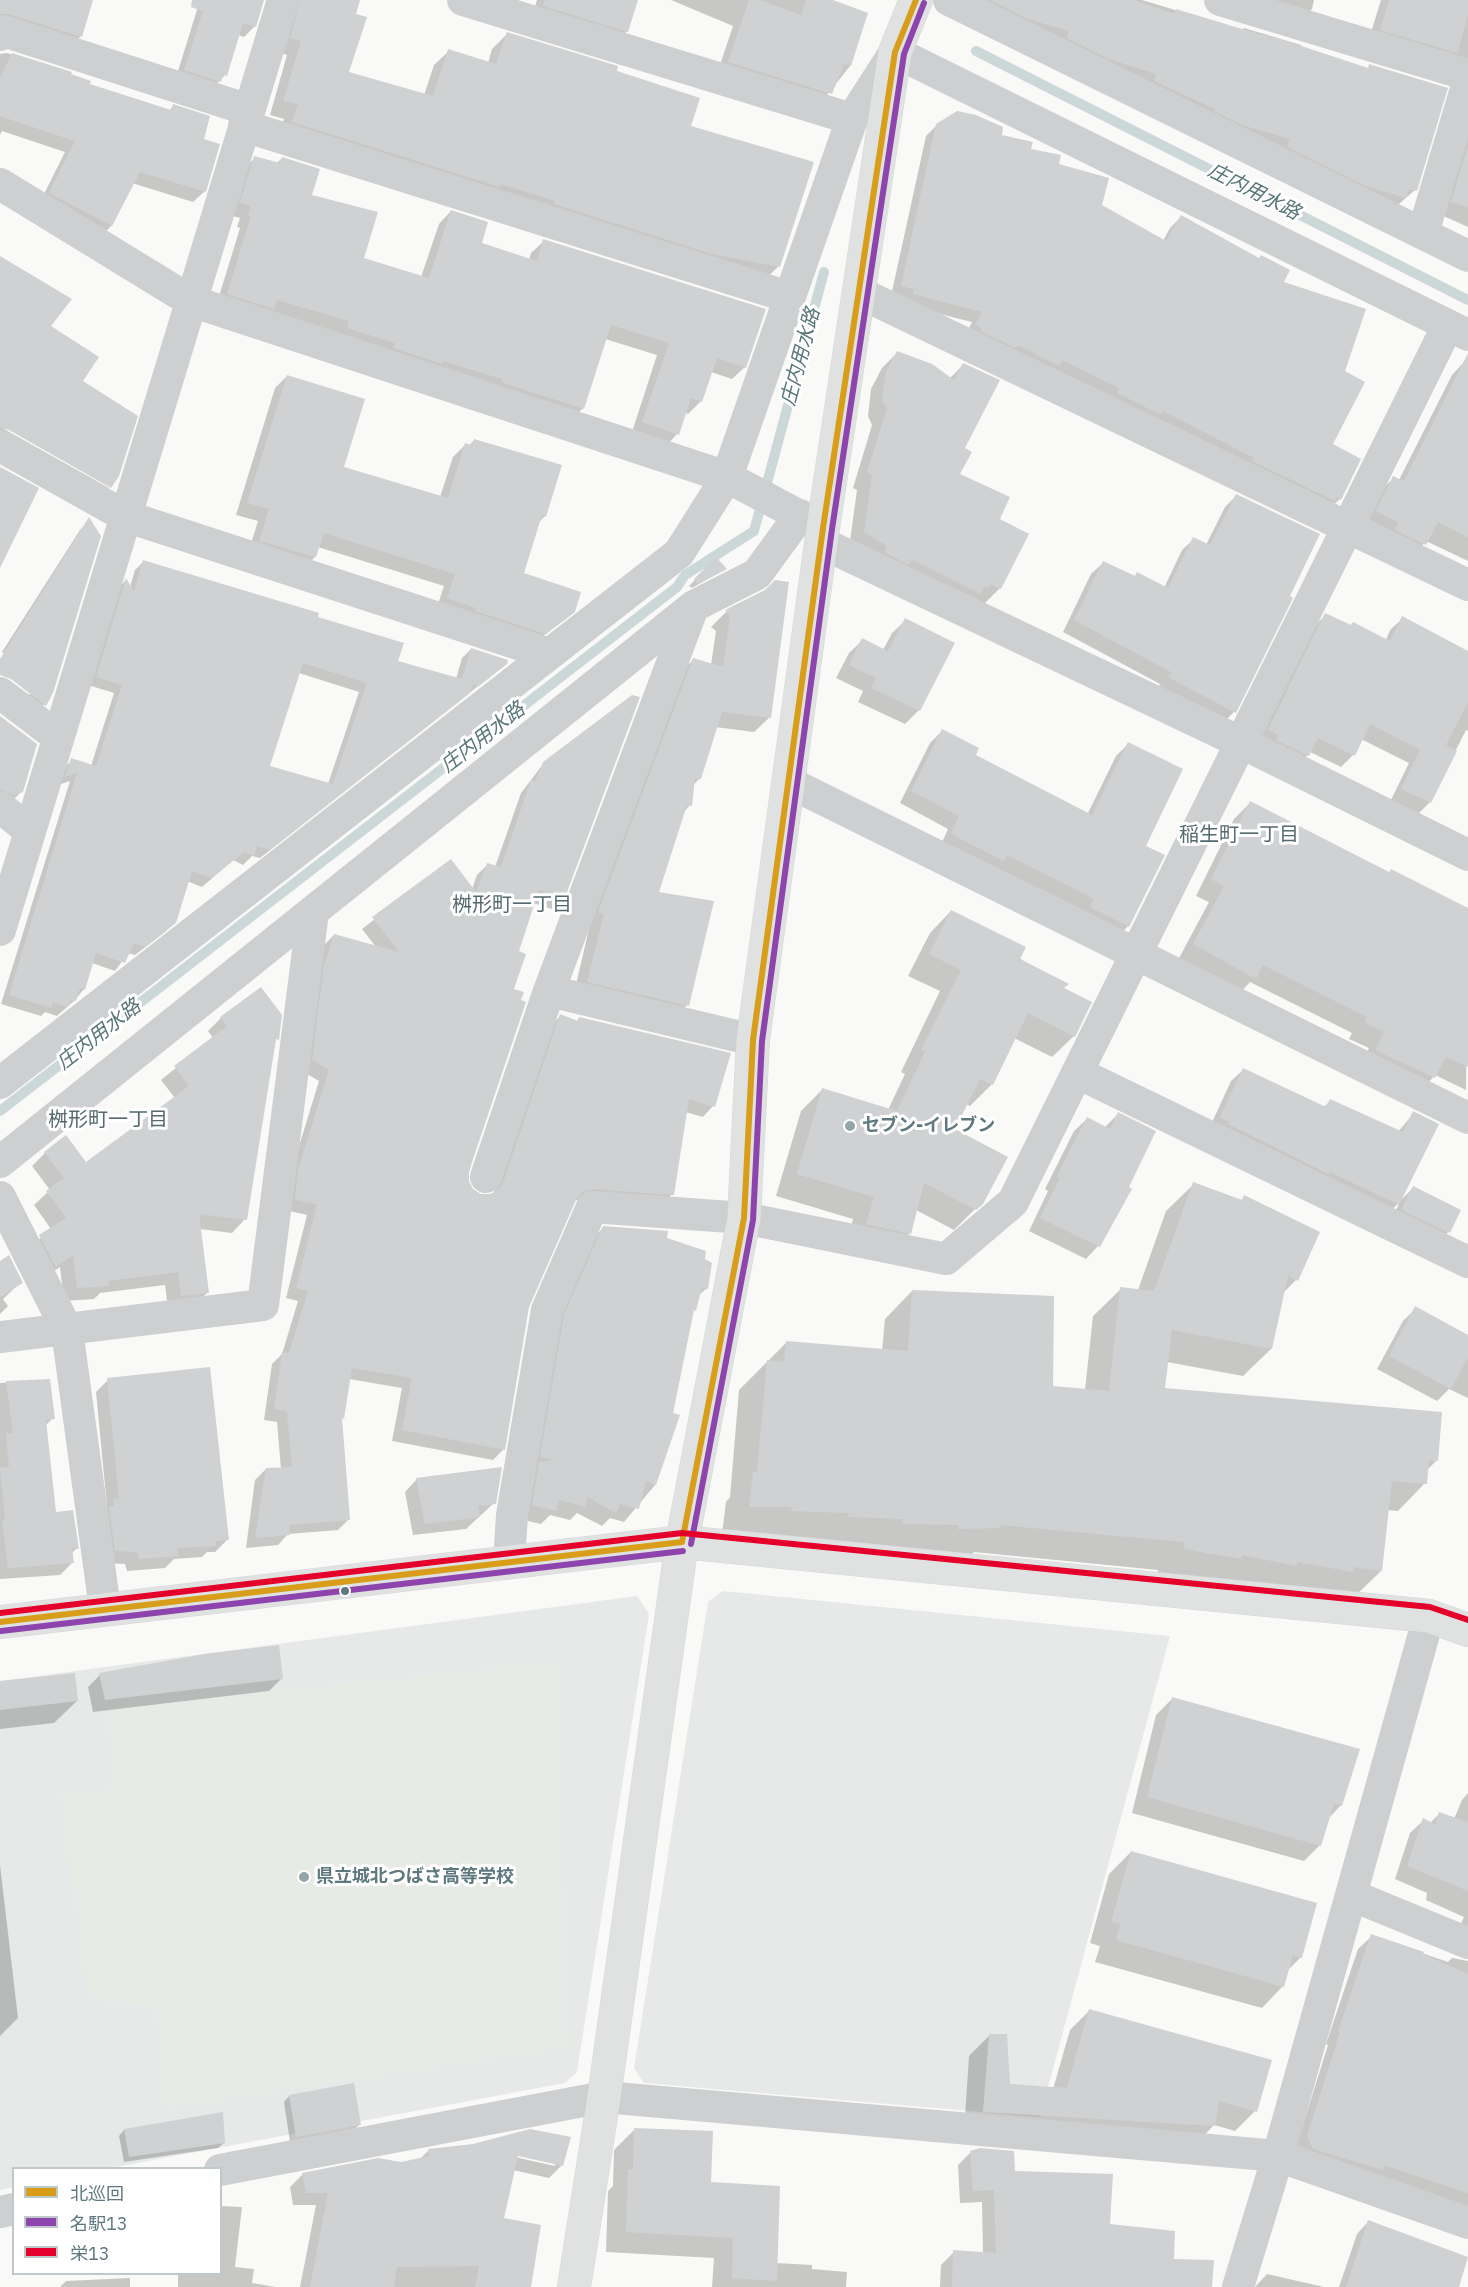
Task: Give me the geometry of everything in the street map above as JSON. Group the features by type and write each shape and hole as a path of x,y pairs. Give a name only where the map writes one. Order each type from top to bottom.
{"street":[{"path":"0,930 283,0"},
{"path":"463,0 852,119"},
{"path":"0,1083 679,553 738,482 789,297 852,119 895,52 916,0"},
{"path":"949,0 1468,256"},
{"path":"1220,0 1468,75"},
{"path":"0,35 3,31 247,118 789,297"},
{"path":"574,2287 604,2097 682,1542 744,1218 753,1040 788,782 809,524 858,292 895,52"},
{"path":"509,1562 512,1515 548,1310 592,1207 744,1218 946,1259 1013,1202 1349,528 1458,330 895,52"},
{"path":"1423,233 1468,82"},
{"path":"0,184 191,302 738,482 809,524 1468,855"},
{"path":"858,292 1468,585"},
{"path":"0,446 125,516 549,654"},
{"path":"0,1162 694,606 757,574 809,524"},
{"path":"486,1177 549,991 694,606"},
{"path":"0,693 58,737"},
{"path":"788,782 1468,1118"},
{"path":"0,807 30,831"},
{"path":"0,1337 263,1305 313,912"},
{"path":"549,991 753,1040"},
{"path":"1078,1073 1468,1262"},
{"path":"0,1197 68,1330 105,1609"},
{"path":"0,1622 682,1542 1429,1616 1468,1630"},
{"path":"1238,2287 1278,2156 1429,1616"},
{"path":"1351,1895 1468,1943"},
{"path":"222,2170 604,2097 1278,2156 1468,2223"}],"shaded area":[{"path":"723,1591 1170,1636 1040,2117 644,2083 634,2068 708,1602"},
{"name":"県立城北つばさ高等学校","path":"637,1596 649,1614 577,2072 565,2083 116,2167 12,2167 12,2187 0,2190 0,1681"},
{"name":"県立城北つばさ高等学校","path":"556,1662 567,2047 165,2108 156,2004 91,2002 60,1794 115,1789 107,1709"}],"building":[{"path":"0,0 93,0 82,37 9,14 0,14"},
{"path":"192,0 264,0 256,27 243,23 227,76 223,75 221,82 184,70 203,11 191,7"},
{"path":"300,0 360,0 356,14 367,17 349,72 433,96 448,49 496,64 507,32 618,66 617,71 700,98 691,126 814,162 780,267 712,254 554,204 555,201 501,184 500,187 292,122 298,104 283,101 301,41 290,38"},
{"path":"545,0 638,0 628,32 543,6"},
{"path":"749,0 759,0 801,15 806,0 833,0 868,13 851,66 844,64 832,94 728,62"},
{"path":"990,0 1134,0 1174,14 1176,9 1262,35 1262,33 1368,68 1369,64 1448,88 1417,191 1409,189 1406,198 1366,186 1287,147 1290,139 1242,125 1214,111 1215,109 1154,81 1156,74 1109,59 1067,38 1069,31 1028,19"},
{"path":"1389,0 1468,0 1468,16 1457,53 1380,30"},
{"path":"12,53 72,72 71,74 91,81 90,84 171,110 173,104 210,116 204,139 220,144 206,192 140,172 112,226 49,193 75,141 0,116 0,78"},
{"path":"957,111 976,115 1003,127 1002,135 1033,142 1031,149 1061,155 1059,164 1109,178 1102,205 1166,241 1181,215 1259,258 1261,255 1290,270 1284,282 1366,309 1345,371 1365,382 1333,444 1361,459 1341,500 1337,497 1335,501 1252,461 1254,458 1163,411 1161,415 1117,393 1119,388 1062,360 1059,366 1018,345 1016,348 980,331 982,328 975,325 982,312 913,294 914,289 901,286 936,124"},
{"path":"1468,145 1468,207 1451,202"},
{"path":"254,156 280,163 282,157 320,169 312,195 378,212 364,258 429,278 451,210 488,222 482,243 537,261 543,239 766,309 746,368 717,358 702,402 691,398 679,435 642,422 669,343 611,325 584,409 501,382 502,379 443,361 442,364 393,348 395,343 347,328 349,321 277,300 274,309 227,294 251,216 248,215 251,206 240,202"},
{"path":"0,256 72,299 51,326 99,357 83,381 138,416 119,476 111,488 9,430 0,428"},
{"path":"897,351 932,364 954,380 963,363 1000,380 965,448 972,452 960,474 1010,497 1000,519 1029,534 1001,589 990,584 988,588 984,587 980,594 912,560 909,565 884,552 887,546 864,532 872,475 867,472 887,408 882,400 886,372"},
{"path":"1468,353 1468,537 1438,522 1426,545 1395,530 1398,522 1376,511 1393,476 1404,481"},
{"path":"287,375 365,399 344,467 448,498 465,443 472,445 474,439 562,465 546,517 542,515 524,573 581,592 575,612 546,634 475,611 476,608 447,598 455,574 324,533 316,557 259,541 269,509 247,503"},
{"path":"0,467 39,488 0,568"},
{"path":"1236,494 1320,534 1290,596 1293,598 1236,713 1168,677 1171,672 1074,620 1103,561 1135,576 1137,572 1168,588 1193,537 1210,545"},
{"path":"89,517 101,536 53,693 46,706 11,679 0,675 0,659"},
{"path":"716,557 727,569 698,584 694,579"},
{"path":"143,560 319,613 318,617 404,643 398,661 462,679 471,648 508,660 507,664 479,686 473,684 470,693 270,850 257,846 254,856 244,852 212,878 192,871 176,923 145,947 134,943 125,963 96,953 85,990 80,988 76,1001 71,1000 68,1007 53,1003 51,1008 9,995 77,773 65,777 71,758 96,766 122,685 96,677 126,578 134,592","holes":["303,663 367,683 333,784 270,766"]},
{"path":"775,580 789,582 771,718 722,712 701,779 695,778 692,806 687,805 659,892 714,901 689,1006 587,982 604,914 598,912 693,658 723,667 730,616 725,610 765,590"},
{"path":"1325,613 1351,625 1353,622 1390,641 1402,616 1468,651 1468,702 1446,745 1457,751 1431,803 1401,789 1420,750 1370,724 1355,756 1318,738 1309,756 1276,740 1278,735 1268,729"},
{"path":"905,618 955,643 920,711 871,688 876,678 849,665 862,638 888,651"},
{"path":"632,695 640,697 564,900 539,890 519,951 526,954 514,989 524,992 521,1000 526,1002 469,1171 469,1181 473,1189 481,1194 490,1194 498,1190 503,1183 560,1014 578,1021 579,1017 731,1053 715,1107 689,1099 674,1195 593,1189 582,1192 576,1200 529,1307 505,1450 402,1430 412,1378 352,1368 344,1419 342,1418 350,1520 289,1525 290,1535 255,1538 266,1468 292,1467 287,1412 274,1409 282,1352 289,1353 308,1291 296,1288 317,1204 295,1200 298,1170 329,1070 312,1060 324,966 334,934 399,952 372,917 451,859 476,892 487,863 501,867 531,780 535,782 543,762"},
{"path":"0,716 37,744 23,792 14,795 0,789"},
{"path":"942,729 979,748 976,755 1092,815 1128,742 1183,769 1146,846 1165,855 1129,927 1090,907 1094,899 1007,855 1004,861 951,834 959,816 911,791"},
{"path":"1250,801 1389,872 1391,869 1468,908 1468,1067 1446,1057 1435,1078 1375,1050 1384,1032 1364,1022 1367,1017 1263,965 1256,979 1193,944 1224,886 1211,879"},
{"path":"951,910 1026,947 1020,959 1069,984 1064,988 1092,1002 1075,1037 1028,1013 993,1085 980,1079 955,1129 1008,1157 983,1204 976,1210 924,1183 911,1234 866,1224 874,1197 797,1174 822,1088 897,1111 925,1052 921,1050 961,970 929,954"},
{"path":"261,987 282,1015 279,1040 276,1039 247,1220 199,1214 209,1293 181,1296 178,1272 108,1281 109,1286 77,1288 73,1255 56,1267 39,1235 66,1218 46,1191 64,1178 44,1152 66,1135 86,1162 189,1086 174,1066 227,1026 220,1017"},
{"path":"1243,1068 1326,1107 1330,1099 1403,1132 1413,1111 1439,1124 1399,1205 1330,1172 1328,1174 1228,1124 1229,1122 1220,1117"},
{"path":"1118,1112 1156,1131 1129,1187 1132,1189 1100,1247 1040,1218 1060,1178 1057,1176 1087,1117 1110,1129"},
{"path":"1193,1182 1242,1200 1244,1195 1320,1232 1298,1281 1288,1276 1272,1349 1172,1330 1165,1388 1442,1412 1438,1461 1429,1460 1427,1484 1392,1481 1382,1571 1353,1567 1353,1572 1297,1562 1297,1566 1242,1555 1241,1559 1184,1549 1184,1542 1000,1525 1000,1528 958,1529 958,1525 903,1524 903,1519 848,1517 849,1513 791,1511 792,1507 749,1507 753,1472 757,1472 767,1360 784,1362 786,1341 908,1351 912,1290 1054,1296 1053,1386 1109,1391 1120,1287 1154,1291"},
{"path":"1413,1186 1461,1210 1450,1233 1401,1210"},
{"path":"603,1226 668,1231 667,1238 706,1251 705,1259 712,1263 708,1289 702,1287 696,1311 694,1310 673,1413 680,1415 656,1485 646,1481 639,1509 620,1504 616,1513 587,1497 585,1507 559,1500 556,1511 532,1505 539,1462 554,1460 540,1457 564,1315"},
{"path":"9,1255 23,1283 0,1297 0,1261"},
{"path":"1415,1306 1468,1335 1468,1357 1451,1389 1389,1356"},
{"path":"210,1367 229,1540 216,1541 216,1546 177,1548 178,1556 139,1559 137,1552 115,1551 109,1507 114,1506 113,1499 119,1498 107,1378"},
{"path":"50,1379 55,1419 46,1420 56,1512 73,1510 79,1549 72,1548 74,1563 8,1568 2,1519 5,1519 0,1468 9,1467 6,1433 13,1433 6,1381"},
{"path":"502,1467 496,1504 478,1506 480,1517 425,1524 416,1478"},
{"path":"279,1645 283,1679 105,1700 99,1673 205,1654"},
{"path":"75,1673 78,1701 0,1710 0,1681"},
{"path":"1172,1697 1360,1749 1342,1806 1334,1804 1321,1846 1147,1797"},
{"path":"1439,1812 1468,1822 1468,1891 1407,1866 1423,1818 1435,1824"},
{"path":"1131,1851 1317,1903 1302,1958 1293,1955 1284,1987 1116,1940 1120,1924 1111,1922"},
{"path":"1371,1934 1424,1952 1423,1954 1468,1974 1468,2193 1384,2165 1383,2170 1313,2149 1307,2136 1340,2032 1338,2031"},
{"path":"1089,2009 1272,2060 1257,2112 1219,2101 1215,2126 983,2112 989,2034 1007,2034 1010,2084 1067,2088"},
{"path":"354,2083 361,2125 296,2137 289,2095"},
{"path":"223,2112 225,2143 129,2157 124,2129"},
{"path":"634,2128 713,2131 711,2182 780,2186 777,2281 732,2278 733,2238 626,2232 628,2169 633,2169"},
{"path":"530,2129 571,2137 563,2166 518,2156 504,2218 541,2225 531,2287 475,2287 479,2266 397,2267 394,2287 310,2287 328,2193 306,2193 302,2173 378,2158 401,2162 429,2156 428,2149 473,2144"},
{"path":"980,2148 1014,2151 1015,2171 1113,2174 1110,2224 1175,2231 1174,2259 1214,2260 1212,2287 952,2287 953,2250 996,2253 994,2190 973,2191 970,2151"},
{"path":"1368,2220 1468,2257 1459,2287 1346,2287"}],"waterway":[{"name":"庄内用水路","path":"976,51 1468,300"},
{"name":"庄内用水路","path":"0,1111 677,587 685,575 754,531 824,272"}],"transit line":[{"name":"北巡回","path":"682,1542 744,1218 753,1040 823,528 895,52 916,0"},
{"name":"名駅13","path":"691,1544 753,1220 762,1041 832,529 904,54 924,3"},
{"name":"栄13","path":"0,1613 682,1533 1430,1607 1468,1620"},
{"name":"北巡回","path":"0,1622 682,1542"},
{"name":"名駅13","path":"1,1631 683,1551"}],"place":[{"name":"セブン-イレブン","path":"850,1126"},
{"name":"県立城北つばさ高等学校","path":"304,1877"}],"district":[{"name":"稲生町一丁目","path":"1239,835"},
{"name":"桝形町一丁目","path":"512,905"},
{"name":"桝形町一丁目","path":"108,1120"}]}
